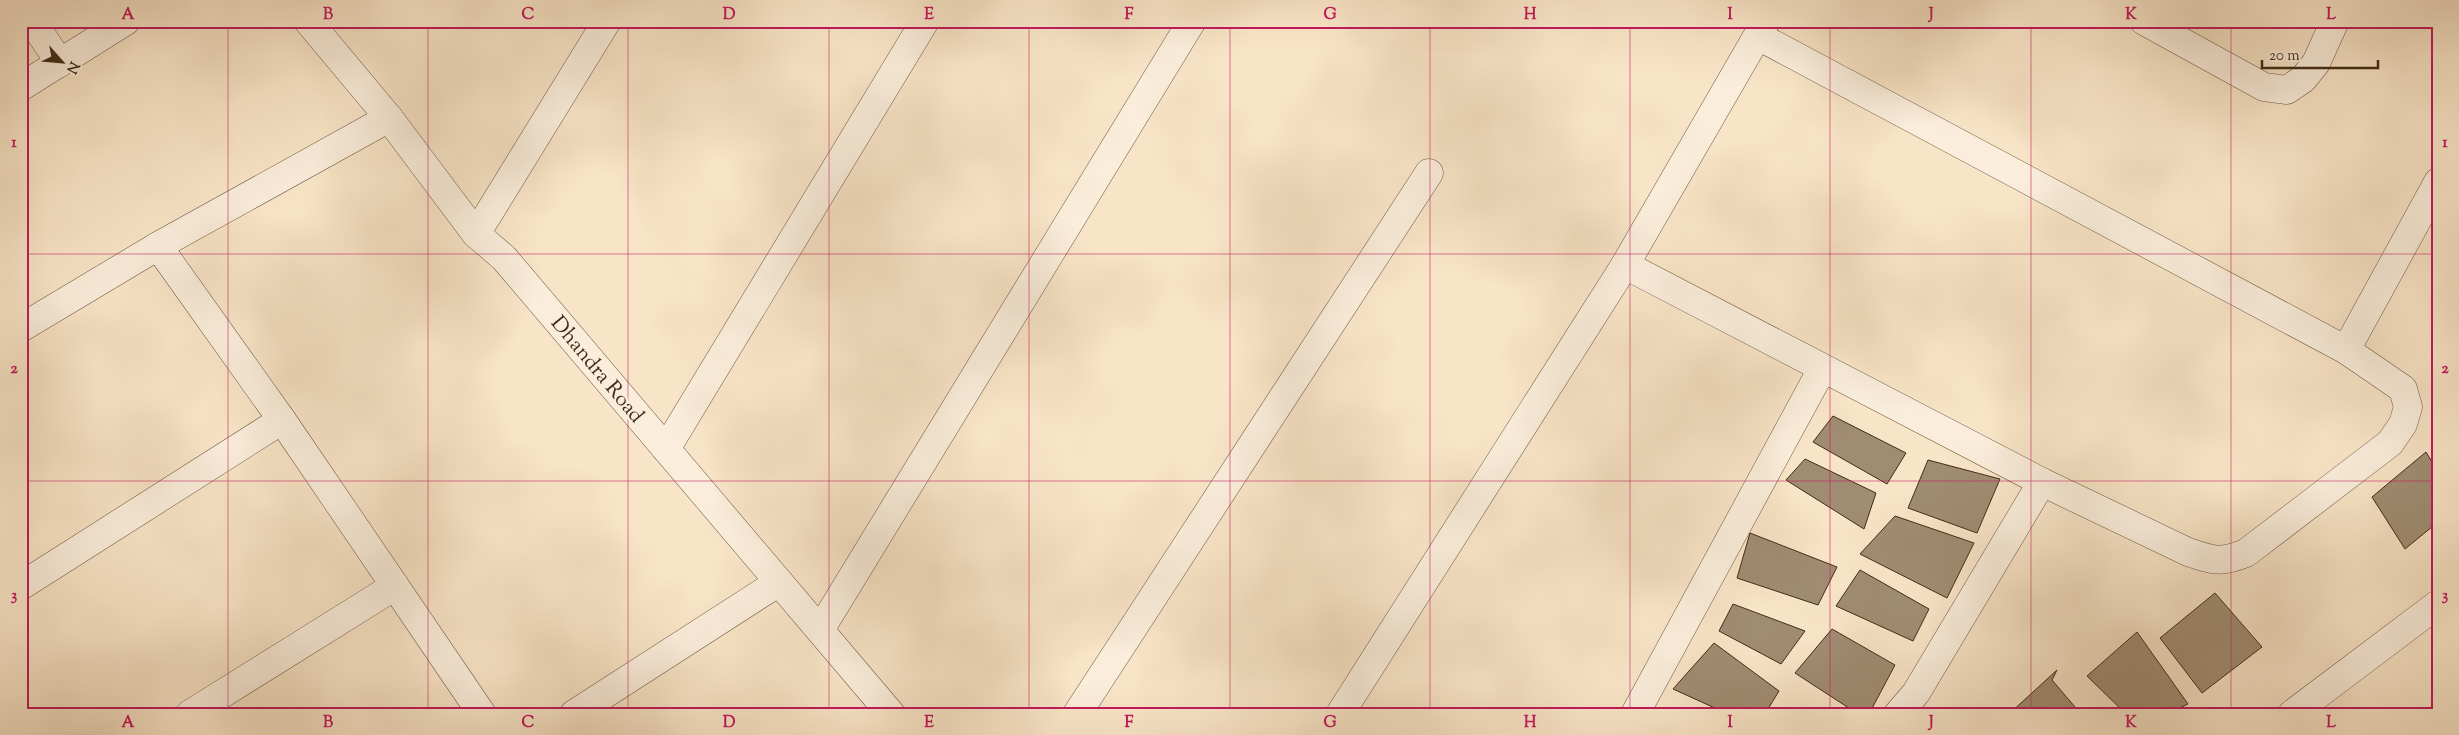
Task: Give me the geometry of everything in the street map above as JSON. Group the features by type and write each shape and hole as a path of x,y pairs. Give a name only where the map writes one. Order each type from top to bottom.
{"street":[{"path":"32,21 60,63"},
{"path":"21,87 126,21"},
{"name":"Dhandra Road","path":"308,21 389,118 476,234 504,258 891,714"},
{"path":"476,234 607,21"},
{"path":"666,449 925,21"},
{"path":"820,630 1192,21"},
{"path":"2144,21 2264,87 2288,90 2303,79 2316,63 2335,21"},
{"path":"1340,714 1625,265 1762,29 2346,350 2403,390 2408,407 2403,424 2390,443 2246,553 2227,561 2208,559 2188,552 2042,482 1625,265"},
{"path":"21,328 158,246 389,118"},
{"path":"1077,714 1429,173"},
{"path":"2346,350 2438,182"},
{"path":"158,246 282,420 482,714"},
{"path":"1635,714 1822,369"},
{"path":"21,586 282,420"},
{"path":"1898,714 1916,693 2042,482"},
{"path":"574,714 779,582"},
{"path":"190,714 395,586"},
{"path":"2292,714 2438,604"}],"building":[{"path":"1833,416 1906,453 1887,484 1813,442"},
{"path":"2426,452 2438,472 2438,522 2405,549 2372,497"},
{"path":"1805,459 1876,493 1864,529 1786,480"},
{"path":"1928,460 2000,479 1977,533 1908,508"},
{"path":"1895,516 1974,543 1947,598 1860,554"},
{"path":"1750,533 1837,567 1818,605 1737,578"},
{"path":"1860,570 1929,609 1913,641 1836,606"},
{"path":"2215,593 2262,647 2202,693 2160,638"},
{"path":"1733,604 1805,631 1781,664 1719,631"},
{"path":"1832,629 1895,665 1869,714 1858,714 1795,673"},
{"path":"2137,632 2188,704 2167,714 2126,714 2087,676"},
{"path":"1714,643 1779,691 1765,714 1728,714 1673,689"},
{"path":"2057,670 2052,680 2081,714 2009,714"}]}
